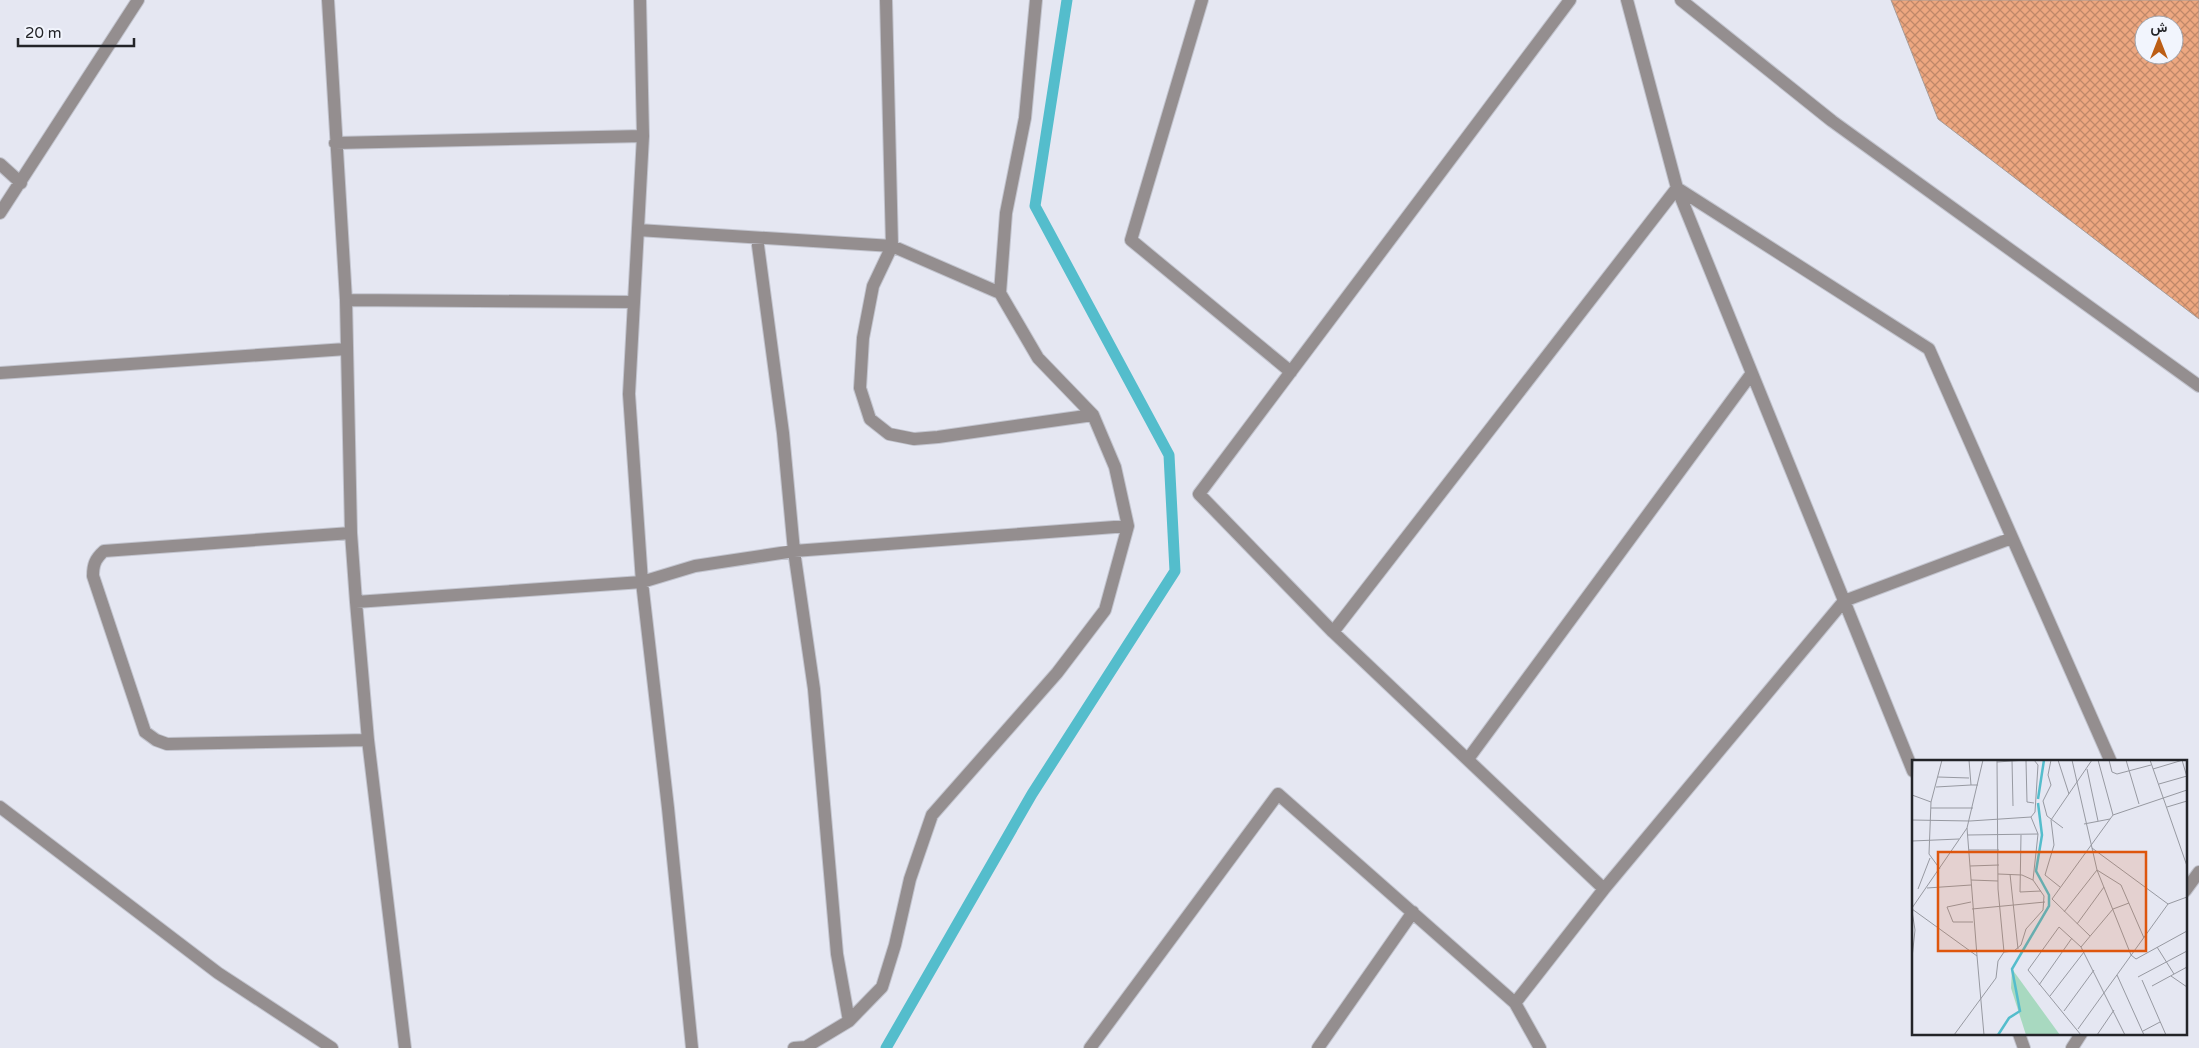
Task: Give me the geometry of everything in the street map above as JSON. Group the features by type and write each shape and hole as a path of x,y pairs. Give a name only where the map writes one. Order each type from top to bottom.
{"street":[{"path":"0,213 138,0"},
{"path":"328,0 335,143 346,300 351,533 356,602 368,740 405,1048"},
{"path":"640,0 643,136 630,394 642,582 668,808 692,1048"},
{"path":"886,0 892,246 873,286 863,338 860,388 870,419 889,434 914,439 938,438 1093,415"},
{"path":"794,1048 806,1046 849,1022 882,987 895,945 910,878 932,815 1057,673 1105,610 1128,526 1115,467 1093,415 1038,358 1000,293 1006,213 1025,118 1036,0"},
{"path":"1202,0 1131,240 1291,372"},
{"path":"1570,0 1199,494 1333,632 1604,889"},
{"path":"1627,0 1677,188 1912,769"},
{"path":"1681,0 1832,121 2199,386"},
{"path":"335,143 643,136"},
{"path":"0,164 21,182"},
{"path":"1333,632 1677,188"},
{"path":"1677,188 1929,349 2110,760"},
{"path":"638,230 892,246 1000,293"},
{"path":"757,238 783,433 794,552 814,689 837,954 849,1022"},
{"path":"346,300 634,302"},
{"path":"0,373 346,349"},
{"path":"1468,759 1752,373"},
{"path":"356,602 642,582 695,566 794,552 1128,526"},
{"path":"351,533 104,552 97,557 93,566 93,576 145,732 156,740 167,744 368,740"},
{"path":"1515,1003 1604,889 1844,601 2012,538"},
{"path":"1090,1048 1278,794 1515,1003 1540,1048"},
{"path":"0,807 218,972 332,1048"},
{"path":"2186,890 2199,872"},
{"path":"1318,1048 1413,912"},
{"path":"2020,1036 2024,1048"},
{"path":"2072,1048 2081,1036"}],"building":[{"path":"1891,0 2199,0 2199,319 1938,119"}],"waterway":[{"path":"886,1048 1032,794 1175,571 1169,455 1035,206 1067,0"}]}
